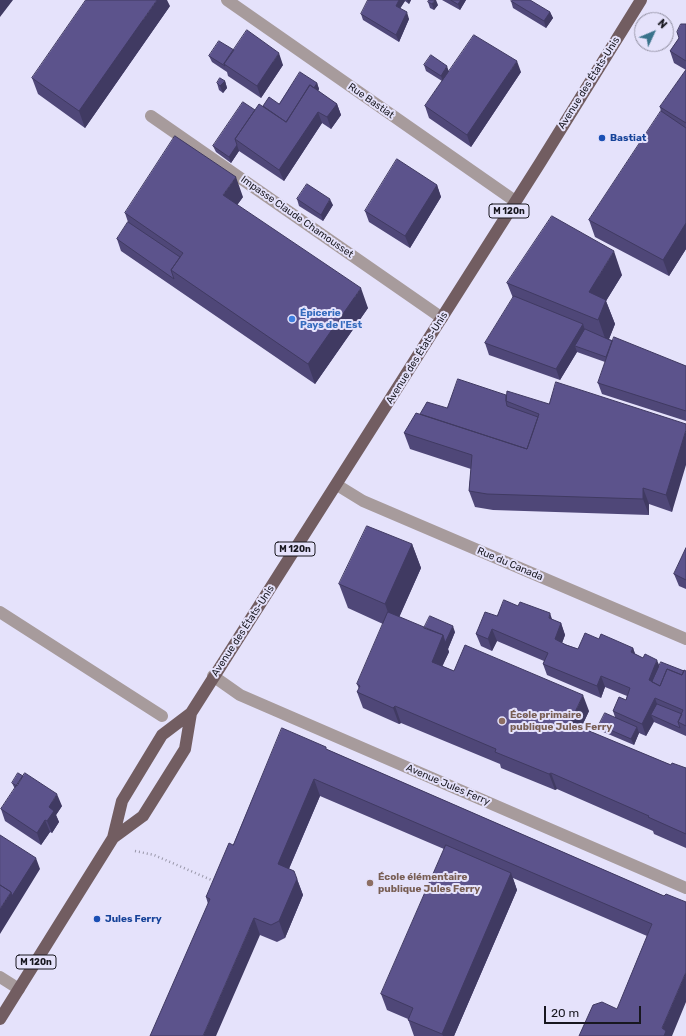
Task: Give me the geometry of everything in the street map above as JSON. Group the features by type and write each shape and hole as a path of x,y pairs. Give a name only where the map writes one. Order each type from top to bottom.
{"main road":[{"name":"Avenue des États-Unis","path":"0,1019 113,838 122,801 162,735 190,713 442,318 641,0"},
{"name":"Avenue des États-Unis","path":"113,838 143,816 185,749 190,713"}],"street":[{"name":"Rue Bastiat","path":"227,0 516,201"},
{"name":"Impasse Claude Chamousset","path":"151,116 442,318"},
{"name":"Rue du Canada","path":"336,485 363,501 686,639"},
{"path":"0,612 162,716"},
{"name":"Avenue Jules Ferry","path":"213,676 240,695 686,888"},
{"path":"0,977 19,989"}],"path":[{"path":"154,856 217,882"}],"building":[{"path":"86,0 157,0 79,111 32,78"},
{"path":"368,0 399,0 396,6 407,12 396,35 361,14"},
{"path":"429,0 435,0 432,4 428,2"},
{"path":"451,0 461,0 458,4"},
{"path":"530,0 550,12 544,21 511,1"},
{"path":"681,24 686,24 686,61 672,52 674,52 674,45 679,38 677,32"},
{"path":"247,30 279,53 257,86 224,64"},
{"path":"474,35 517,61 467,135 425,106"},
{"path":"219,41 234,50 224,64 225,66 209,56"},
{"path":"431,55 447,66 441,76 424,65"},
{"path":"686,70 686,123 660,107"},
{"path":"300,72 317,83 314,88 310,85 286,122 263,106 269,97 279,104"},
{"path":"220,78 225,81 220,86 217,83"},
{"path":"310,85 337,104 327,117 318,112 279,170 235,139 259,104 286,122"},
{"path":"243,102 255,110 235,139 237,145 229,157 213,146"},
{"path":"661,111 686,128 686,223 663,260 589,220"},
{"path":"175,136 236,177 223,195 361,288 308,364 171,270 183,253 125,213"},
{"path":"397,159 437,185 405,236 365,211"},
{"path":"307,184 330,199 321,215 297,199"},
{"path":"552,216 614,251 589,292 606,300 598,320 507,283"},
{"path":"128,222 180,257 171,270 174,279 117,239"},
{"path":"514,296 583,324 556,369 485,343"},
{"path":"585,329 612,341 606,357 575,346"},
{"path":"614,337 686,366 686,411 598,383"},
{"path":"458,379 506,395 507,406 538,417 527,449 420,414 427,402 447,408"},
{"path":"556,382 686,424 686,430 666,495 643,488 643,499 487,494 469,491 472,455 404,433 416,413 527,449 539,414 506,401 507,391 549,404"},
{"path":"367,526 412,544 385,604 339,584"},
{"path":"686,548 686,580 674,574"},
{"path":"504,600 518,606 520,602 550,613 549,618 561,623 555,639 566,645 578,649 585,633 599,639 601,634 633,648 631,652 643,658 645,654 657,660 649,680 660,686 667,669 682,675 684,670 686,671 686,726 678,722 683,710 655,698 642,724 613,711 619,697 626,700 630,688 601,676 597,686 543,664 548,653 492,629 488,639 476,634 485,612 497,616"},
{"name":"École primaire publique Jules Ferry","path":"388,612 443,635 432,662 454,671 465,645 583,695 570,723 671,765 672,763 686,768 686,834 551,773 549,774 495,752 496,749 395,706 393,708 357,692 360,686 357,684"},
{"path":"430,616 453,626 445,643 443,635 424,628"},
{"path":"661,662 684,671 682,675 667,669 660,686 652,682"},
{"path":"657,704 682,714 678,722 680,728 651,715"},
{"path":"605,713 637,727 631,739 599,725"},
{"path":"282,728 326,747 326,749 664,896 666,894 686,902 686,972 662,1028 666,1031 664,1036 579,1036 593,1005 602,1002 617,1009 652,924 314,779 278,864 294,871 297,879 279,921 271,925 254,918 203,1036 150,1036 210,899 206,897 229,843 233,845"},
{"path":"18,773 23,776 17,786 12,783"},
{"path":"25,773 57,794 49,807 54,811 47,821 45,820 37,833 1,809"},
{"path":"0,835 36,858 12,896 11,892 0,885"},
{"path":"446,845 511,873 442,1034 408,1020 413,1008 381,994"},
{"path":"0,885 11,892 0,909"}],"place":[{"name":"Bastiat","path":"602,138"},
{"name":"Épicerie Pays de l'Est","path":"292,319"},
{"name":"École primaire publique Jules Ferry","path":"502,721"},
{"name":"École élémentaire publique Jules Ferry","path":"370,883"},
{"name":"Jules Ferry","path":"97,919"}]}
